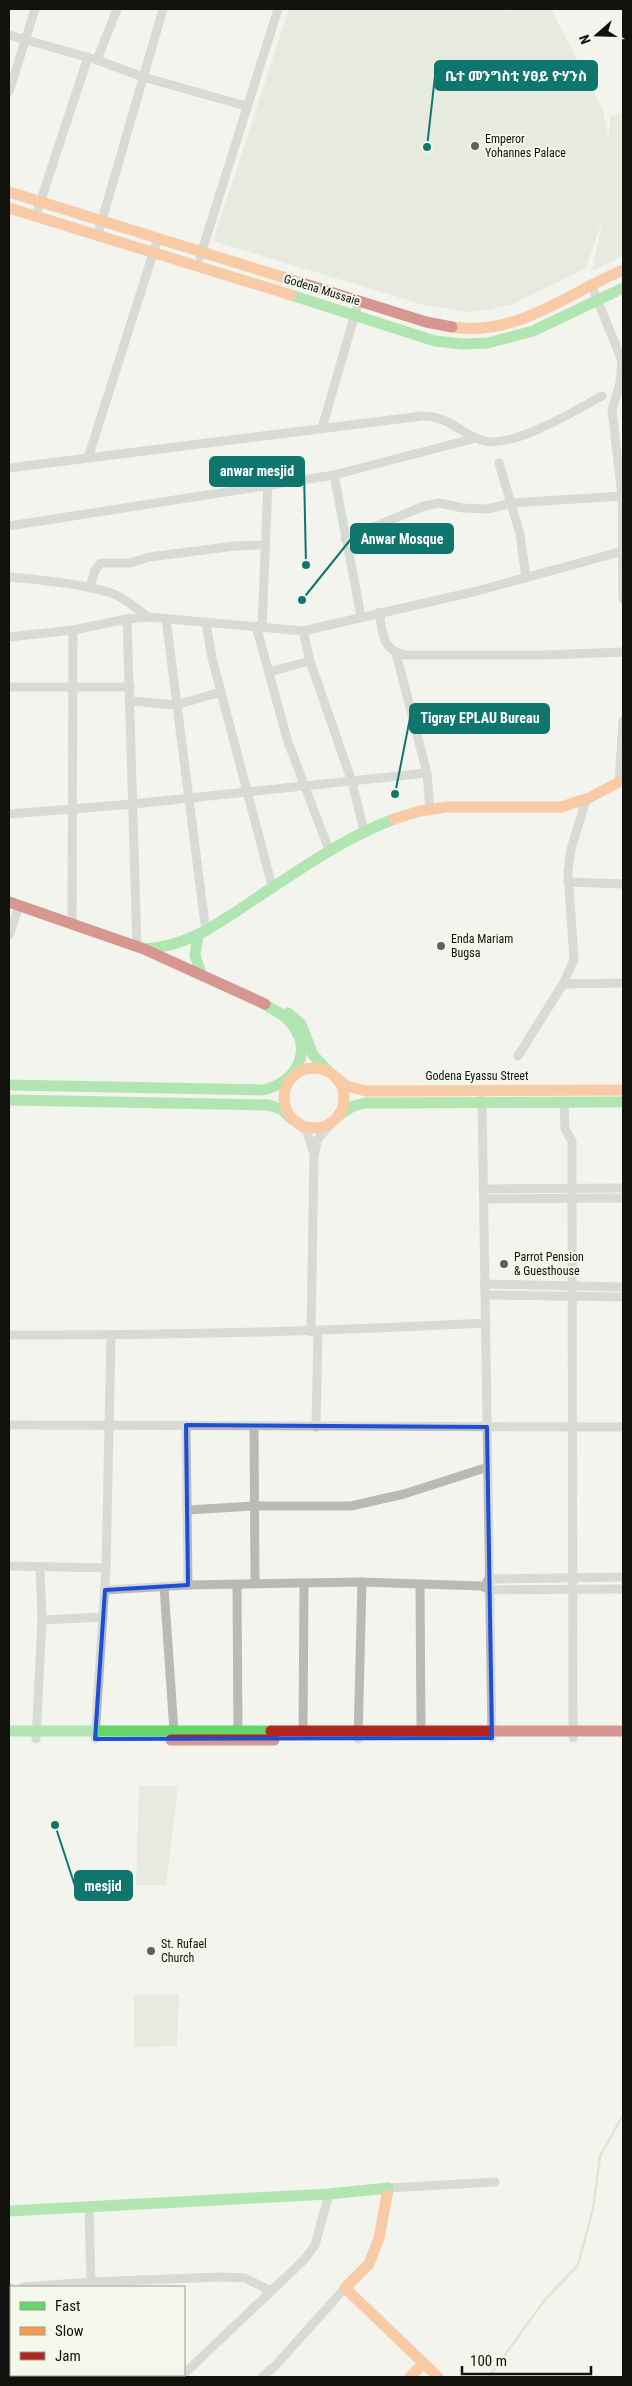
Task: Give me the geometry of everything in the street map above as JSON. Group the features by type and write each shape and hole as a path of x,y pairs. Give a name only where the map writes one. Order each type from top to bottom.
{"street":[{"path":"9,92 35,9"},
{"path":"36,215 93,58 116,9"},
{"path":"98,234 163,9"},
{"path":"198,265 246,106 278,9"},
{"path":"9,35 24,41 93,58 143,77 246,106"},
{"name":"Godena Mussaie","path":"9,192 426,322 454,327 483,329 520,320 623,270"},
{"name":"Godena Mussaie","path":"9,208 355,314 435,341 481,345 504,342 528,334 623,288"},
{"path":"88,458 158,238"},
{"path":"592,284 622,361 620,383 612,410 621,462 623,599"},
{"path":"322,428 359,300"},
{"path":"9,468 432,415 488,443 497,442 533,432 602,396"},
{"path":"9,526 334,475 476,438"},
{"path":"499,462 520,534 526,578"},
{"path":"334,475 361,616"},
{"path":"268,484 259,626 268,672 288,742 329,850"},
{"path":"345,539 424,506 439,503 463,508 487,509 512,503 622,496"},
{"path":"90,587 95,570 101,563 130,563 148,557 235,546 264,545"},
{"path":"9,637 73,630 127,619 148,617 303,631 361,616 477,591 622,551"},
{"path":"9,577 90,587 123,598 148,617"},
{"path":"379,612 384,639 389,648 396,653 545,656 623,652"},
{"path":"127,619 140,948"},
{"path":"166,619 188,797 202,934 194,948 194,956 201,974"},
{"path":"206,623 212,658 272,886"},
{"path":"72,925 73,630"},
{"path":"303,631 310,661 352,782 364,831"},
{"path":"396,653 427,773 430,809"},
{"path":"268,672 310,661"},
{"path":"9,687 130,687"},
{"path":"131,701 176,705 221,692"},
{"path":"140,948 164,948 202,934 329,850 364,831 430,809 475,806 551,808 586,800 621,781 623,721"},
{"path":"9,814 133,804 427,773"},
{"path":"518,1056 563,984 574,960 568,882 571,849 586,800"},
{"path":"568,882 623,884"},
{"path":"9,935 14,904 140,948 293,1015 299,1020 307,1035 315,1058 332,1074 342,1087 344,1099 335,1119 318,1139 314,1156 316,1427"},
{"path":"563,984 623,983"},
{"path":"258,1001 287,1020 300,1040 301,1056 284,1097 286,1110 296,1122 316,1128 335,1119 358,1104 564,1104 623,1102"},
{"path":"9,1085 263,1090 282,1085 305,1069 318,1068 332,1074"},
{"name":"Godena Eyassu Street","path":"332,1074 347,1086 366,1091 623,1090"},
{"path":"108,1087 108,1102"},
{"path":"482,1090 492,1735"},
{"path":"9,1100 268,1105 281,1109 307,1132 314,1156"},
{"path":"564,1104 565,1129 572,1141 573,1734"},
{"path":"484,1189 623,1188"},
{"path":"484,1199 623,1198"},
{"path":"484,1284 623,1286"},
{"path":"484,1295 623,1297"},
{"path":"9,1335 111,1336 314,1332 486,1323"},
{"path":"96,1735 106,1568 111,1336"},
{"path":"9,1425 623,1427"},
{"path":"186,1425 188,1585"},
{"path":"254,1426 256,1584"},
{"path":"187,1510 254,1506 351,1506 404,1494 488,1467"},
{"path":"9,1566 106,1568"},
{"path":"36,1735 42,1620 40,1567"},
{"path":"481,1586 490,1579 623,1577"},
{"path":"105,1590 188,1585 237,1586 362,1582 481,1586 490,1590 623,1588"},
{"path":"359,1735 362,1582"},
{"path":"303,1731 304,1584"},
{"path":"420,1585 421,1730"},
{"path":"237,1586 238,1736"},
{"path":"164,1587 174,1731"},
{"path":"42,1620 102,1617"},
{"path":"96,1735 174,1731 238,1736 303,1731 359,1735 421,1730 492,1735"},
{"path":"9,1731 36,1735 238,1736 573,1734 623,1731"},
{"path":"573,1734 623,1739"},
{"path":"9,1739 36,1735"},
{"path":"9,2211 329,2194 388,2188 496,2182"},
{"path":"262,2377 276,2365 369,2264 379,2238 388,2188"},
{"path":"185,2372 305,2259 315,2244 329,2194"},
{"path":"89,2206 91,2285"},
{"path":"57,2286 245,2278 271,2291"},
{"path":"345,2288 438,2377"},
{"path":"410,2377 423,2364"}],"highlighted area":[{"path":"186,1425 487,1427 492,1738 95,1739 105,1590 188,1585"}],"green space":[{"path":"289,9 503,9 506,12 514,9 551,9 603,110 609,140 610,116 623,113 623,256 592,271 603,219 586,268 513,304 488,310 465,312 424,305 213,241"},
{"path":"139,1786 178,1786 166,1885 136,1885"},
{"path":"179,1994 177,2046 134,2047 134,1995"}],"waterway":[{"path":"489,2377 544,2301 578,2265 593,2209 600,2156 623,2115"}],"traffic: fast":[{"path":"291,295 435,341 463,344 488,343 533,331 623,288"},
{"path":"144,949 178,943 209,929 328,852 360,834 394,819"},
{"path":"198,936 195,955 201,974"},
{"path":"9,1085 263,1090 275,1086 285,1080 298,1064 301,1055 301,1045 298,1034 288,1019 276,1010 258,1001"},
{"path":"288,1013 301,1024 313,1055 329,1072"},
{"path":"9,1100 268,1105 281,1109 293,1120"},
{"path":"338,1116 353,1106 366,1103 623,1102"},
{"path":"9,1731 271,1731"},
{"path":"9,2211 329,2194 388,2188 387,2195"}],"traffic: slow":[{"path":"9,192 305,284"},
{"path":"9,208 291,295"},
{"path":"452,327 476,328 498,326 520,320 623,270"},
{"path":"394,819 420,811 447,807 561,807 589,798 623,780"},
{"path":"314,1068 331,1073 339,1081 344,1098 339,1115 331,1123 314,1128 297,1123 289,1115 284,1098 289,1081 297,1073 314,1068"},
{"path":"334,1076 347,1086 366,1091 623,1090"},
{"path":"387,2195 379,2238 369,2264 345,2288 438,2377"},
{"path":"410,2377 423,2364"}],"traffic: jam":[{"path":"305,284 426,322 452,327"},
{"path":"9,902 144,949 265,1004"},
{"path":"271,1731 623,1731"},
{"path":"171,1740 274,1740"}],"place":[{"name":"Emperor Yohannes Palace","path":"475,146"},
{"name":"ቤተ መንግስቲ ሃፀይ ዮሃንስ","path":"427,147"},
{"name":"anwar mesjid","path":"306,565"},
{"name":"Anwar Mosque","path":"302,600"},
{"name":"Tigray EPLAU Bureau","path":"395,794"},
{"name":"Enda Mariam Bugsa","path":"441,946"},
{"name":"Parrot Pension & Guesthouse","path":"504,1264"},
{"name":"mesjid","path":"55,1825"},
{"name":"St. Rufael Church","path":"151,1951"}]}
